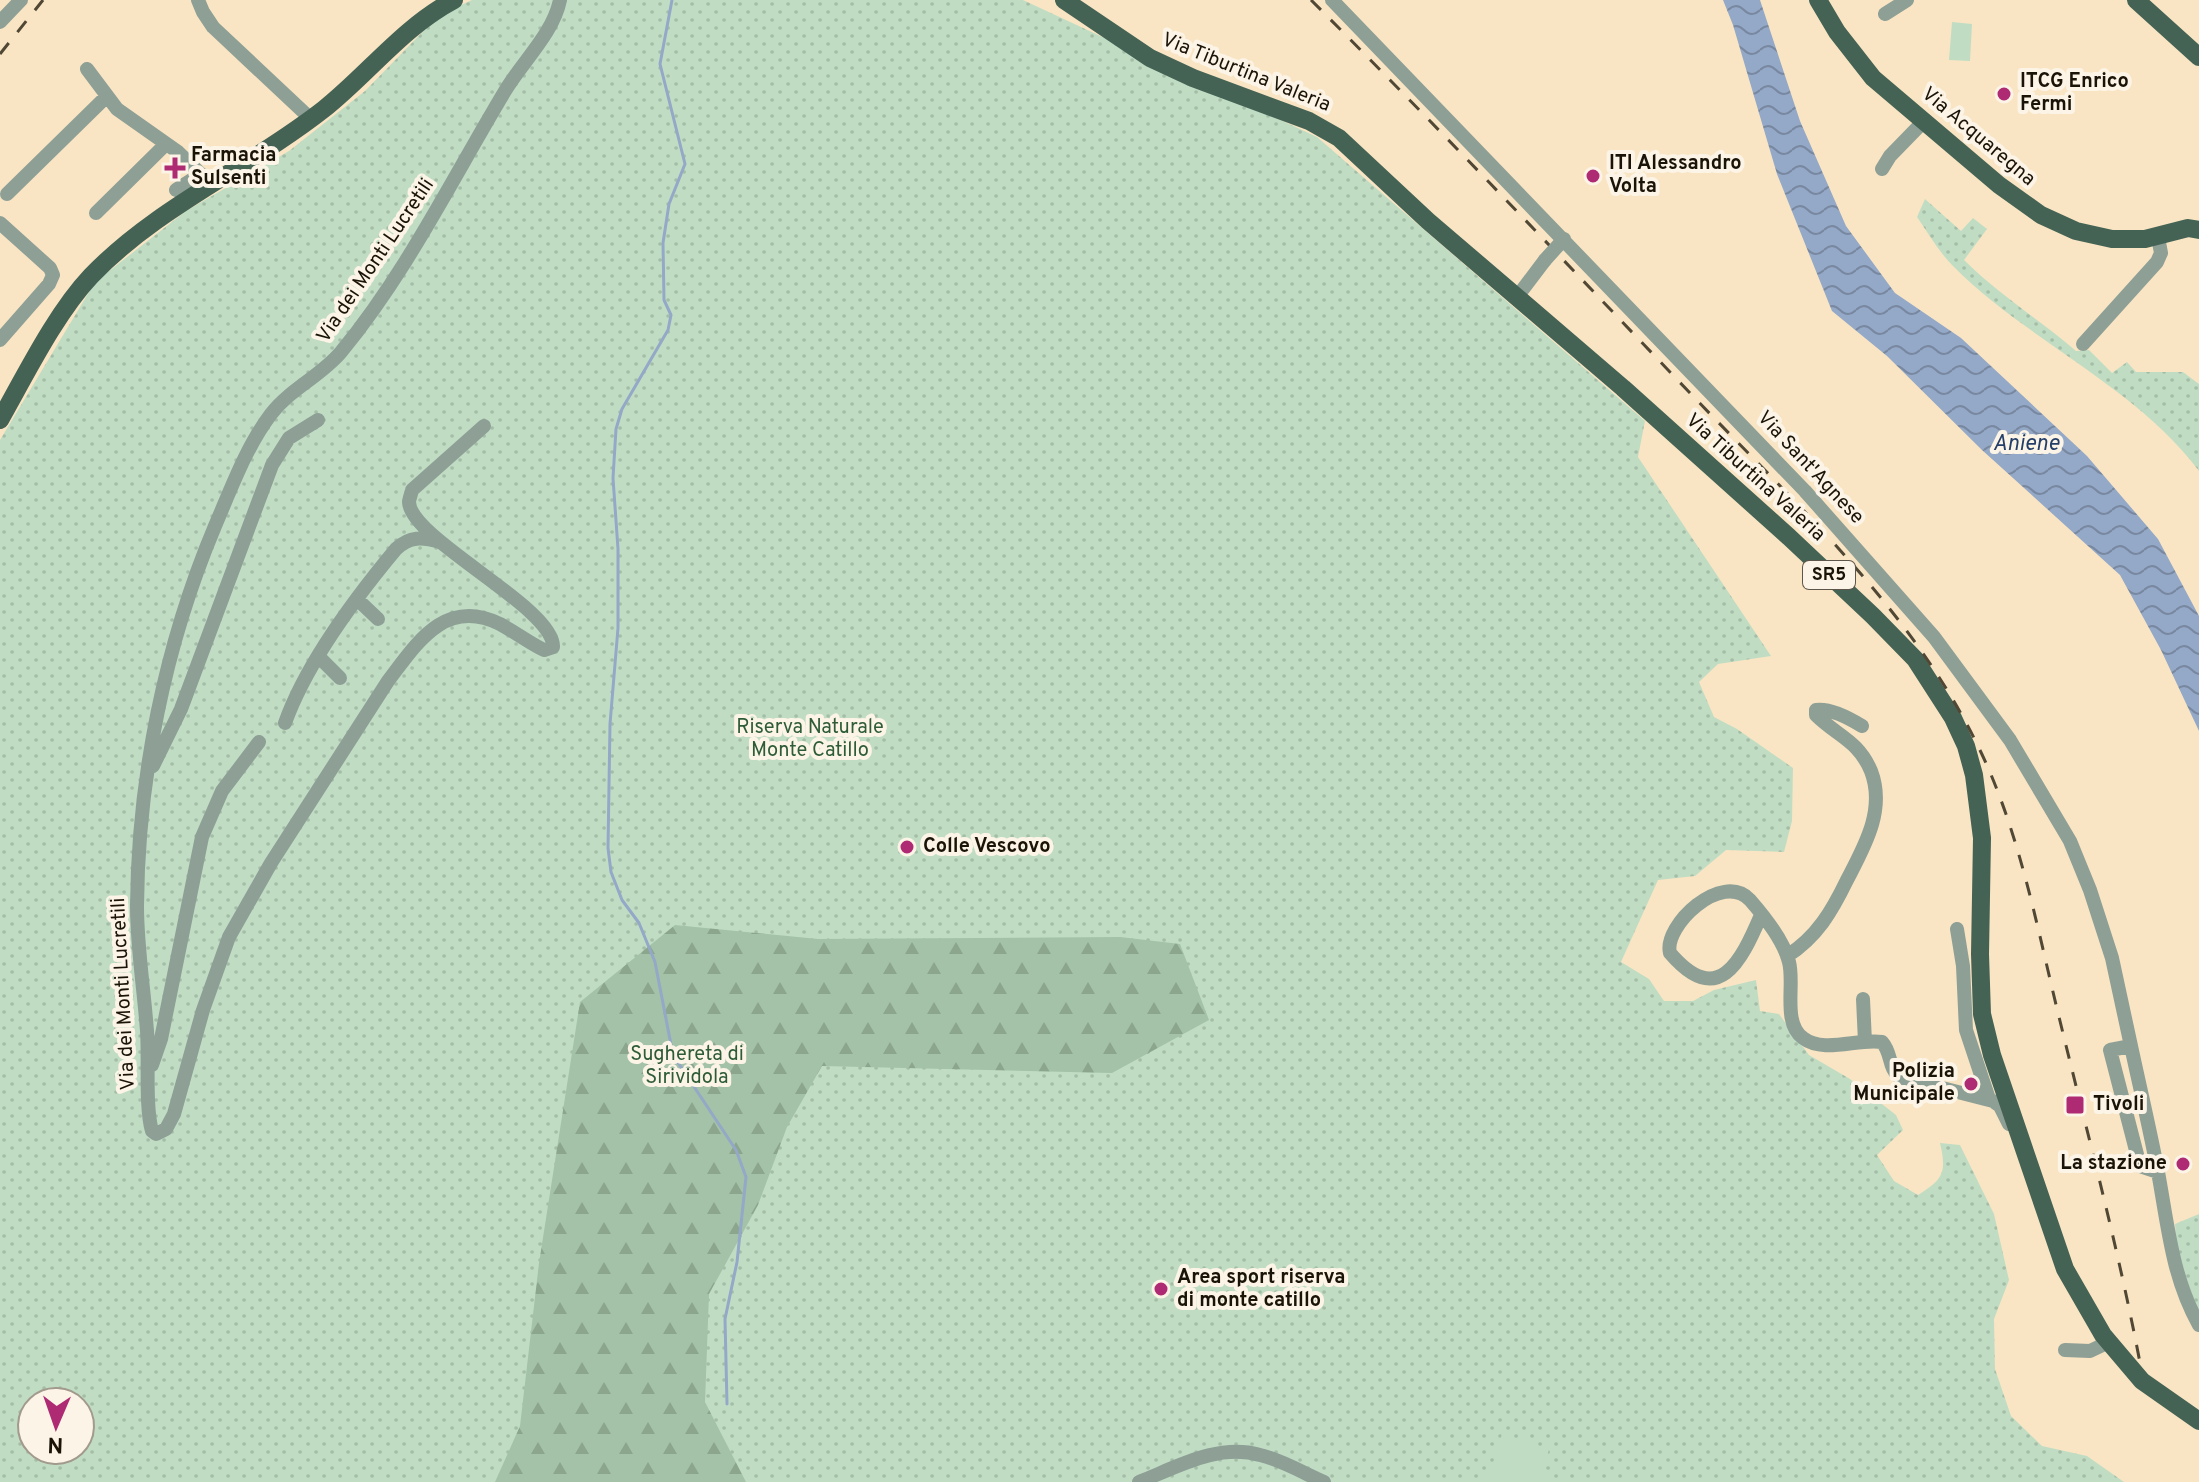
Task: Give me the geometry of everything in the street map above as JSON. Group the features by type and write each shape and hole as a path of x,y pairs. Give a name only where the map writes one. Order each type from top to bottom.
{"main road":[{"path":"0,420 36,357 86,282 118,251 207,179 289,137 354,83 411,29 454,0"},
{"name":"Via Tiburtina Valeria","path":"1064,0 1132,48 1161,64 1331,132 1428,221 1623,388 1873,616 1915,659 1948,709 1972,765 1981,823 1982,1014 1992,1055 2065,1269 2109,1342 2142,1381 2199,1421"},
{"name":"Via Acquaregna","path":"1818,0 1837,32 1869,73 2005,190 2060,225 2105,238 2134,240 2188,228 2199,230"},
{"path":"2147,3 2199,57"}],"street":[{"path":"0,22 21,0"},
{"path":"198,0 213,27 311,119"},
{"name":"Via dei Monti Lucretili","path":"444,543 530,611 551,635 553,647 544,650 503,625 477,617 447,620 425,635 381,692 271,863 233,929 203,1010 177,1108 169,1125 160,1134 152,1131 137,908 146,777 170,658 191,587 254,441 279,404 330,364 366,318 438,211 508,86 550,24 560,0"},
{"name":"Via Sant'Agnese","path":"1332,0 1784,468 1934,637 2010,740 2055,812 2081,865 2112,958 2158,1172 2174,1265 2199,1325"},
{"path":"1885,14 1907,0"},
{"path":"87,69 129,118 207,179 176,190"},
{"path":"7,194 107,96"},
{"path":"1882,169 1890,156 1925,120"},
{"path":"96,213 166,144"},
{"path":"0,223 50,268 53,275 49,284 0,340"},
{"path":"2083,344 2157,262 2161,249 2158,237"},
{"path":"1517,297 1564,239"},
{"path":"146,777 181,709 272,465 289,438 318,420"},
{"path":"444,543 412,511 409,501 412,490 484,426"},
{"path":"285,723 299,687 318,656 402,543 419,538 444,543"},
{"path":"358,600 378,619"},
{"path":"318,656 340,678"},
{"path":"1787,956 1811,937 1835,905 1866,845 1875,806 1873,778 1864,758 1850,740 1822,720 1816,710 1840,715 1862,726"},
{"path":"150,1069 161,1039 202,837 222,791 259,742"},
{"path":"1761,915 1744,950 1720,978 1710,980 1700,977 1670,953 1669,944 1675,932 1699,902 1722,892 1747,897 1761,915 1787,956 1792,1016 1799,1035 1818,1044 1878,1041 1886,1047 1892,1068 1899,1077 1989,1099 2002,1110 2026,1159"},
{"path":"1957,929 1963,966 1966,1030 1989,1099"},
{"path":"1863,999 1865,1042"},
{"path":"2131,1046 2110,1050 2140,1166 2158,1172"},
{"path":"2065,1350 2090,1351 2109,1342"},
{"path":"1139,1482 1215,1452 1242,1451 1261,1455 1324,1482"}],"green space":[{"name":"Riserva Naturale Monte Catillo","path":"472,0 1023,0 1317,137 1645,421 1638,457 1771,656 1718,664 1699,682 1714,717 1793,768 1792,821 1784,852 1726,850 1695,876 1658,880 1621,962 1649,979 1664,1001 1693,1001 1714,990 1756,980 1760,1011 1779,1014 1809,1055 1850,1079 1896,1115 1903,1130 1877,1155 1894,1181 1918,1195 1941,1174 1940,1143 1960,1145 1994,1214 2009,1280 1994,1319 1995,1369 2011,1416 2042,1446 2087,1456 2124,1482 0,1482 0,440 95,282 186,211 289,151 365,91 439,15"},
{"path":"1952,22 1972,24 1970,61 1949,60"},
{"path":"1925,199 1961,231 1973,218 1987,229 1964,260 2076,351 2089,350 2112,373 2127,362 2136,372 2183,372 2199,384 2199,471 2174,441 2145,414 1982,293 1953,266 1917,217"},
{"name":"Sughereta di Sirividola","path":"675,925 818,939 1120,937 1180,944 1209,1020 1112,1073 822,1066 787,1127 758,1205 709,1294 705,1402 746,1482 495,1482 520,1426 539,1263 580,1002"},
{"path":"2199,1214 2199,1313 2177,1255 2175,1224"},
{"path":"1502,1434 1549,1449 1541,1482 1487,1482"}],"water":[{"name":"Aniene","path":"1723,0 1760,0 1800,121 1846,226 1895,293 1961,338 2087,456 2158,539 2199,616 2199,731 2161,650 2120,575 1982,450 1887,356 1832,311 1777,174"}],"waterway":[{"path":"672,0 660,64 685,164 669,204 663,243 664,300 671,315 668,330 622,409 616,429 613,478 618,549 618,628 610,724 608,848 611,872 622,900 639,923 655,962 673,1055 736,1150 746,1177 737,1262 725,1319 727,1404"}],"railway":[{"path":"0,54 43,0"},
{"path":"1311,0 1809,516 1884,602 1950,694 1992,777 2016,845 2103,1194 2141,1368"}],"place":[{"name":"ITCG Enrico Fermi","path":"2004,94"},
{"name":"Farmacia Sulsenti","path":"175,168"},
{"name":"ITI Alessandro Volta","path":"1593,176"},
{"name":"Colle Vescovo","path":"907,847"},
{"name":"Polizia Municipale","path":"1971,1084"},
{"name":"Tivoli","path":"2075,1105"},
{"name":"La stazione","path":"2183,1164"},
{"name":"Area sport riserva di monte catillo","path":"1161,1289"}]}
